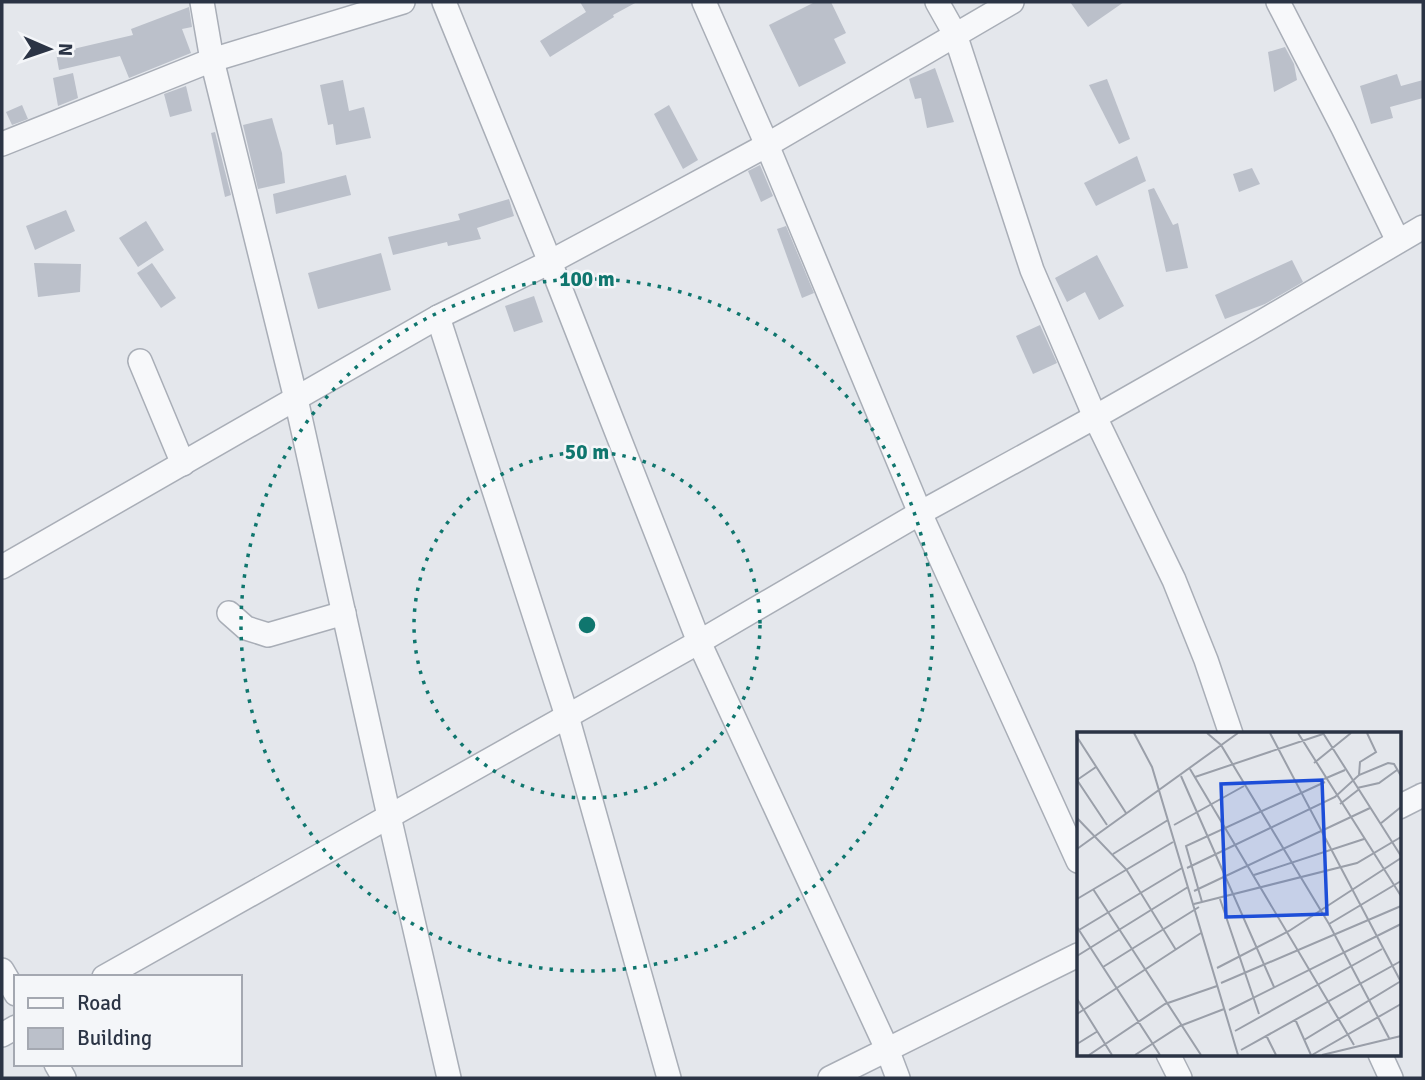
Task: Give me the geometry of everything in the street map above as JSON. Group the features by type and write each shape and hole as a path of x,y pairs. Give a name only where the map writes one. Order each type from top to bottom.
{"street":[{"path":"202,2 212,60 296,399 449,1078"},
{"path":"2,144 212,60 403,2"},
{"path":"444,2 550,262 699,642 898,1078"},
{"path":"704,2 920,513 1077,857"},
{"path":"937,2 955,34 1032,270 1095,417 1174,580 1231,732"},
{"path":"2,568 438,317 550,262 766,145 1012,2"},
{"path":"1278,2 1398,241"},
{"path":"108,975 699,642 920,513 1095,417 1423,227"},
{"path":"438,317 567,716 669,1078"},
{"path":"139,361 183,464"},
{"path":"229,612 246,628 268,635 344,614"},
{"path":"1400,806 1423,795"},
{"path":"830,1078 1077,956"},
{"path":"2,970 14,991"},
{"path":"1169,1056 1180,1078"},
{"path":"1381,1056 1391,1078"}],"building":[{"path":"580,2 637,2 550,57 540,41 586,12"},
{"path":"815,2 831,2 846,33 834,39 846,63 799,87 769,25"},
{"path":"1070,2 1124,2 1088,27"},
{"path":"189,7 192,27 182,29 191,53 129,78 120,56 59,70 56,53 133,35 131,29"},
{"path":"1285,47 1294,64 1297,80 1274,92 1268,52"},
{"path":"935,68 954,122 927,128 921,98 915,99 909,79"},
{"path":"73,73 78,98 58,106 53,78"},
{"path":"1397,74 1401,86 1423,80 1423,98 1390,107 1393,118 1371,124 1360,86"},
{"path":"1107,79 1130,139 1119,144 1089,85"},
{"path":"343,80 349,111 364,107 371,138 336,145 333,124 328,125 320,85"},
{"path":"186,86 192,111 170,117 164,94"},
{"path":"22,105 28,119 12,125 6,112"},
{"path":"669,105 698,160 683,169 654,114"},
{"path":"272,118 282,153 285,183 258,189 243,125"},
{"path":"215,132 231,195 225,197 211,133"},
{"path":"1137,156 1146,181 1096,206 1084,183"},
{"path":"760,165 773,196 761,202 748,171"},
{"path":"1252,168 1260,184 1239,192 1233,174"},
{"path":"346,175 351,195 276,214 273,194"},
{"path":"1154,188 1173,225 1178,223 1188,268 1166,272 1148,190"},
{"path":"509,199 514,216 477,228 481,239 448,246 447,242 393,255 388,237 460,220 458,214"},
{"path":"66,210 75,231 35,250 26,226"},
{"path":"146,221 164,250 138,267 119,238"},
{"path":"786,226 814,293 802,298 777,229"},
{"path":"381,253 391,290 318,309 308,273"},
{"path":"1097,255 1124,306 1099,320 1085,292 1067,302 1055,278"},
{"path":"1292,260 1303,282 1265,304 1225,319 1215,295"},
{"path":"34,263 81,264 80,292 38,297"},
{"path":"152,263 176,298 161,308 137,273"},
{"path":"534,296 543,322 514,332 505,306"},
{"path":"1040,325 1057,363 1033,374 1016,336"}]}
